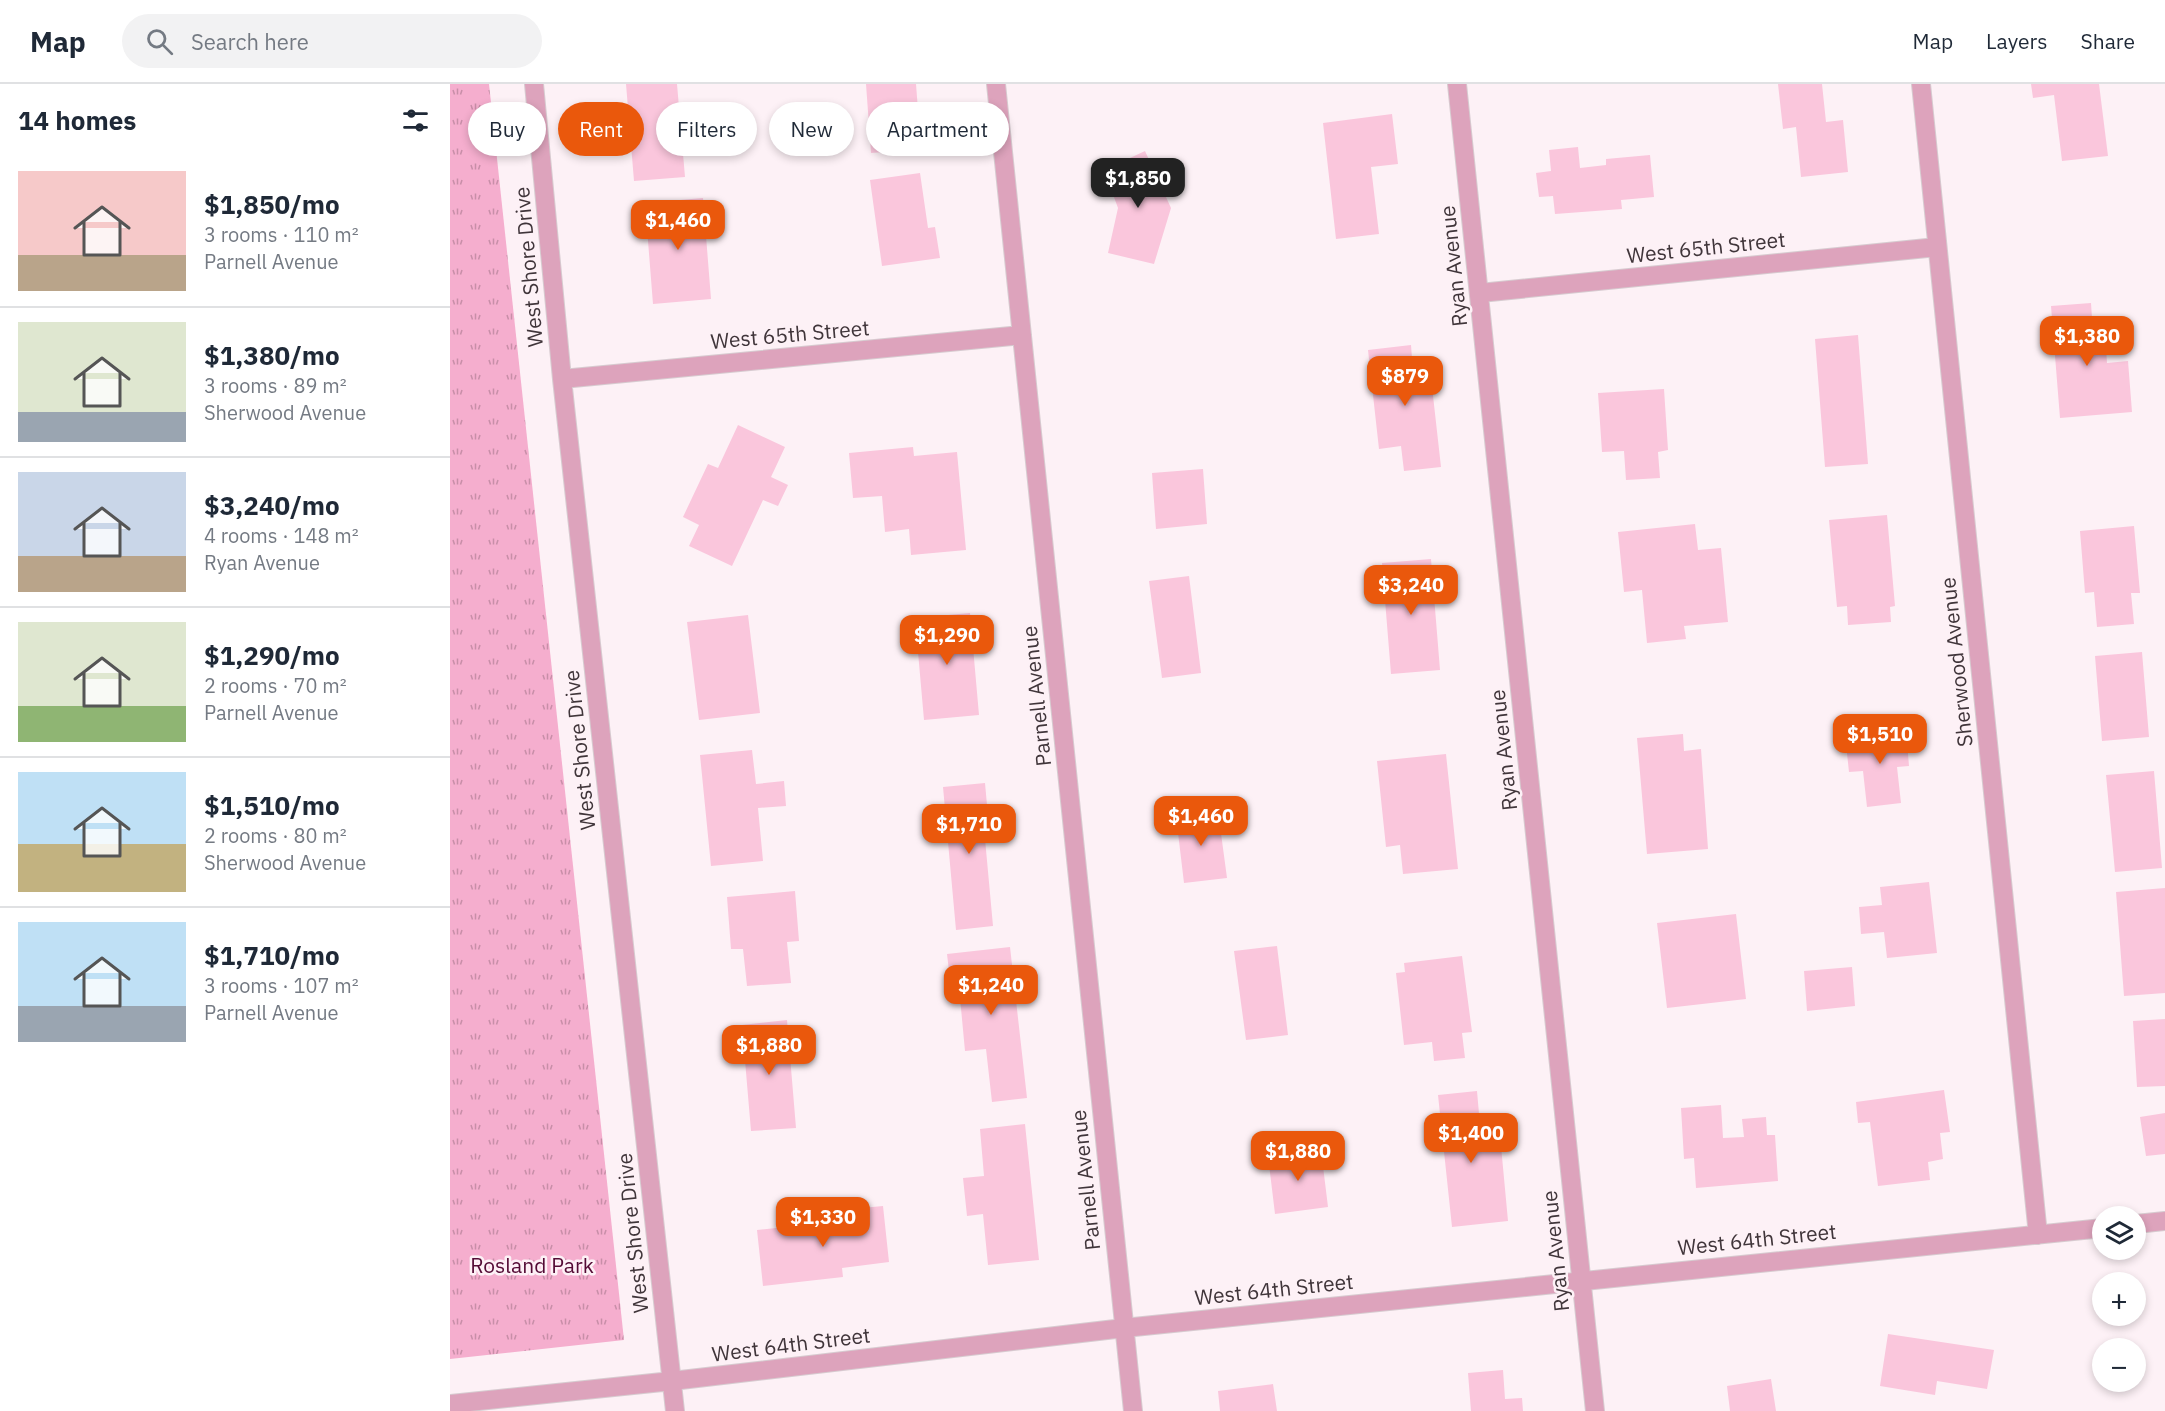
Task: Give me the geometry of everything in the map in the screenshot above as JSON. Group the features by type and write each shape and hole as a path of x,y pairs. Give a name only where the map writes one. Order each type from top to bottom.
{"street":[{"name":"West Shore Drive","path":"534,84 562,379 675,1411"},
{"name":"Parnell Avenue","path":"996,84 1133,1411"},
{"name":"Ryan Avenue","path":"1457,84 1595,1411"},
{"name":"Sherwood Avenue","path":"1921,84 2038,1235"},
{"name":"West 65th Street","path":"1480,293 1937,247"},
{"name":"West 65th Street","path":"562,379 1022,335"},
{"path":"2146,1223 2165,1221"},
{"name":"West 64th Street","path":"450,1404 672,1381 1124,1328 2092,1229"}],"green space":[{"name":"Rosland Park","path":"450,84 489,84 491,102 468,102 468,156 497,156 624,1340 450,1359"}],"building":[{"path":"626,84 677,84 679,102 656,102 656,156 683,156 685,177 634,181 632,156 644,156 644,102 627,102"},
{"path":"866,84 916,84 917,102 867,102"},
{"path":"1778,84 1822,84 1826,122 1843,120 1848,172 1801,177 1796,127 1783,129"},
{"path":"2031,84 2099,84 2108,156 2062,161 2054,95 2033,98"},
{"path":"1392,114 1398,164 1371,167 1379,234 1336,239 1323,123"},
{"path":"1578,147 1580,168 1606,165 1606,159 1650,155 1654,197 1621,200 1622,209 1555,214 1553,196 1539,197 1536,173 1551,171 1549,150"},
{"path":"1145,151 1171,208 1154,264 1108,253 1118,208 1104,170"},
{"path":"920,173 928,228 935,227 940,258 882,266 870,180"},
{"path":"703,198 711,299 653,304 645,203"},
{"path":"2091,303 2093,333 2105,332 2107,363 2128,361 2132,412 2060,418 2051,306"},
{"path":"1858,335 1868,464 1825,467 1815,339"},
{"path":"1411,345 1413,371 1430,369 1441,467 1404,471 1401,446 1379,449 1368,350"},
{"path":"1664,389 1668,450 1658,452 1660,478 1626,480 1624,451 1602,452 1598,393"},
{"path":"738,425 785,447 771,477 788,485 778,506 763,500 732,566 689,546 699,525 683,517 708,464 718,468"},
{"path":"913,447 914,456 957,452 966,550 911,555 909,529 885,532 882,496 853,498 849,453"},
{"path":"1203,469 1207,524 1156,529 1152,473"},
{"path":"1887,515 1895,606 1890,607 1891,622 1848,625 1847,606 1837,607 1829,520"},
{"path":"1695,524 1698,550 1721,548 1728,622 1684,626 1686,639 1647,643 1642,590 1624,592 1618,532"},
{"path":"2134,526 2140,593 2131,593 2134,624 2097,627 2094,592 2085,593 2080,531"},
{"path":"1431,559 1440,670 1391,674 1382,563"},
{"path":"1189,576 1201,673 1162,678 1149,581"},
{"path":"970,613 979,715 924,720 915,618"},
{"path":"748,615 760,713 699,720 687,622"},
{"path":"2142,652 2149,737 2102,741 2095,656"},
{"path":"1906,729 1909,766 1897,767 1901,803 1867,807 1863,771 1849,772 1846,744 1864,742 1863,734"},
{"path":"1683,734 1684,751 1701,749 1708,849 1647,854 1637,738"},
{"path":"752,750 756,784 784,781 786,806 758,808 763,861 711,866 700,755"},
{"path":"1446,754 1458,869 1403,874 1400,845 1386,847 1377,761"},
{"path":"2154,771 2162,868 2115,872 2106,775"},
{"path":"985,783 989,827 984,828 993,926 956,930 943,787"},
{"path":"1218,811 1227,878 1184,883 1176,816"},
{"path":"1929,882 1937,953 1887,958 1884,932 1861,934 1859,907 1882,905 1880,887"},
{"path":"2165,888 2165,993 2124,996 2116,892"},
{"path":"795,891 799,941 787,942 791,983 747,986 743,949 731,949 727,897"},
{"path":"1736,914 1746,999 1667,1008 1657,923"},
{"path":"1277,946 1288,1035 1246,1040 1234,951"},
{"path":"1010,947 1027,1098 992,1102 986,1049 965,1051 959,987 951,988 947,954"},
{"path":"1462,956 1472,1032 1462,1033 1465,1058 1434,1061 1432,1042 1404,1045 1396,973 1405,972 1404,963"},
{"path":"1852,967 1855,1006 1807,1011 1804,971"},
{"path":"2165,1019 2165,1086 2137,1087 2133,1021"},
{"path":"787,1020 796,1128 751,1131 742,1025"},
{"path":"1944,1090 1950,1132 1940,1133 1943,1159 1928,1162 1930,1180 1878,1186 1870,1122 1858,1123 1856,1102"},
{"path":"1477,1091 1482,1148 1501,1146 1508,1221 1452,1227 1438,1095"},
{"path":"1721,1105 1723,1138 1744,1137 1742,1119 1766,1117 1767,1135 1775,1135 1778,1181 1696,1188 1694,1158 1684,1159 1681,1108"},
{"path":"2165,1113 2165,1154 2146,1156 2140,1117"},
{"path":"1025,1124 1039,1260 988,1265 983,1214 967,1216 963,1178 984,1176 980,1129"},
{"path":"1321,1150 1328,1207 1275,1214 1268,1156"},
{"path":"883,1206 889,1262 842,1268 843,1277 763,1286 757,1230 852,1220 851,1209"},
{"path":"1888,1334 1994,1350 1987,1389 1937,1381 1935,1395 1880,1386"},
{"path":"1503,1370 1505,1399 1522,1398 1523,1411 1471,1411 1468,1373"},
{"path":"1771,1379 1776,1411 1730,1411 1727,1386"},
{"path":"1273,1384 1277,1411 1220,1411 1218,1391"}]}
